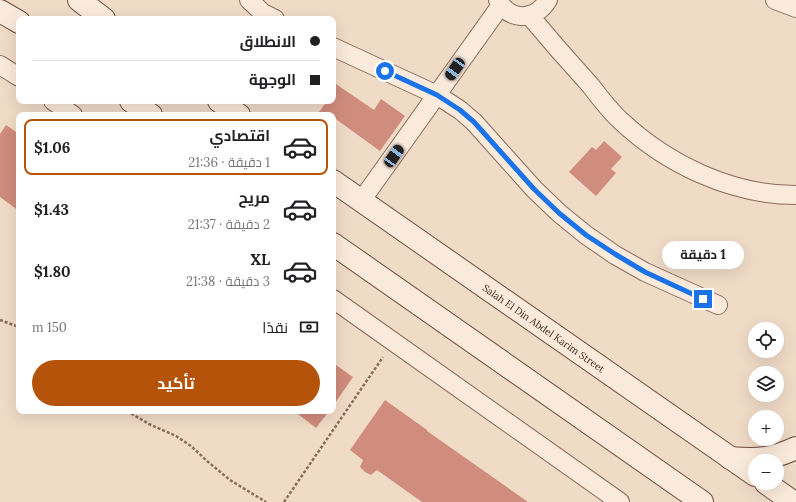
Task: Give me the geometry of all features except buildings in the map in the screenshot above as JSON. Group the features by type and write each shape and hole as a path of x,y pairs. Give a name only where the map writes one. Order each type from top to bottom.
{"main road":[{"path":"79,0 100,16"},
{"path":"0,11 16,20"},
{"path":"135,104 147,112"},
{"path":"223,104 235,112"},
{"name":"Salah El Din Abdel Karim Street","path":"336,183 748,470"},
{"path":"336,246 702,502"},
{"path":"730,458 755,460 780,456 796,448"},
{"path":"776,490 793,502"}],"street":[{"path":"249,0 270,16"},
{"path":"361,201 437,95 499,3 506,11 521,16 537,12 548,0"},
{"path":"775,0 796,8"},
{"path":"529,15 620,120 649,144 680,164 715,180 750,190 796,195"},
{"path":"336,48 437,95 460,110 474,122 534,189 559,213 586,235 645,272 718,305"},
{"path":"0,65 16,75"},
{"path":"57,104 69,112"},
{"path":"336,301 620,502"}],"path":[{"path":"0,320 16,326"},
{"path":"284,502 394,342"},
{"path":"132,414 149,424 176,436 191,446 230,480 266,502"}],"route":[{"path":"385,71 437,95 460,110 474,122 534,189 559,213 586,235 645,272 703,299"}]}
